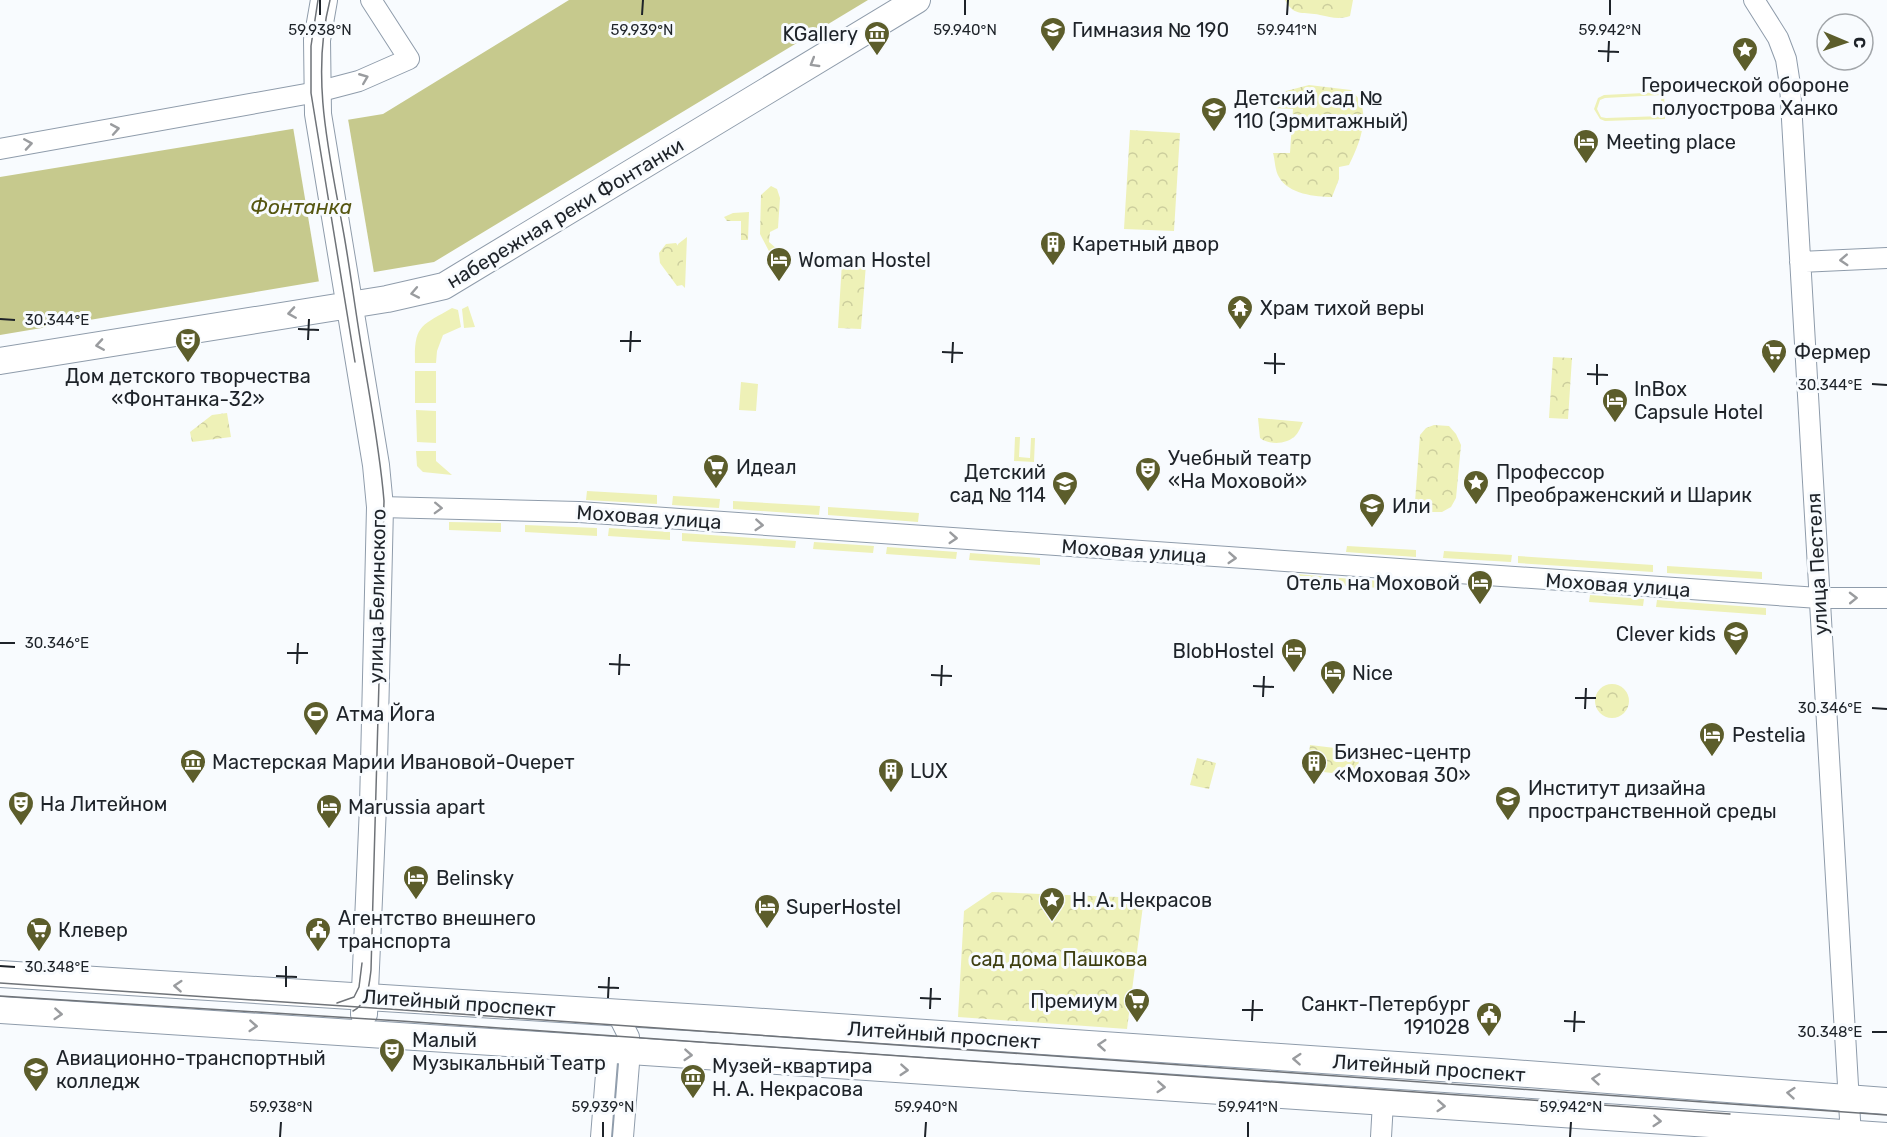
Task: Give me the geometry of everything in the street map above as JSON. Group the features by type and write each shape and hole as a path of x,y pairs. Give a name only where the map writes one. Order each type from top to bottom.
{"main road":[{"name":"улица Белинского","path":"324,0 317,40 317,92 320,123 376,465 380,507 373,806 364,1033"},
{"name":"набережная реки Фонтанки","path":"0,361 414,294 444,286 917,0"},
{"name":"Литейный проспект","path":"0,974 1500,1072 1887,1101"},
{"name":"Литейный проспект","path":"0,1010 1887,1137"}],"street":[{"path":"0,149 317,92 359,81 409,59 371,0"},
{"name":"улица Пестеля","path":"1754,0 1778,38 1786,59 1851,1136"},
{"path":"1800,262 1887,258"},
{"name":"Моховая улица","path":"380,507 579,512 1819,598 1887,598"},
{"path":"601,1137 619,1050 629,1037 617,1013"},
{"path":"619,1050 623,1137"},
{"path":"1381,1137 1383,1102"}],"green space":[{"path":"1285,0 1353,0 1350,16 1338,18 1296,12"},
{"path":"1309,85 1351,90 1359,100 1362,109 1363,125 1359,142 1349,165 1339,167 1339,179 1332,197 1296,191 1283,183 1276,169 1273,153 1290,153 1293,109 1273,108 1286,91"},
{"path":"1664,92 1665,119 1605,121 1600,119 1594,109 1598,98 1604,95","holes":["1661,95 1662,116 1606,118 1601,117 1597,109 1600,100 1605,98"]},
{"path":"1130,130 1180,133 1174,231 1124,229"},
{"path":"771,186 777,189 780,198 778,228 770,232 769,242 777,249 772,257 760,234 761,195"},
{"path":"749,212 748,240 741,240 741,221 727,221 724,217 733,213"},
{"path":"687,237 685,288 677,280 678,244"},
{"path":"676,243 683,263 682,285 677,286 660,263 659,253 666,244"},
{"path":"842,262 866,264 861,329 838,328"},
{"path":"468,306 475,327 464,328 462,309"},
{"path":"452,308 458,310 461,327 443,335 437,351 436,363 415,363 416,341 422,328 426,323"},
{"path":"1553,357 1572,358 1568,419 1549,418"},
{"path":"415,371 436,371 436,403 415,403"},
{"path":"741,382 758,384 756,411 739,410"},
{"path":"416,410 436,411 436,443 417,442"},
{"path":"227,413 231,437 192,442 190,432 212,415"},
{"path":"1258,418 1303,422 1298,432 1288,441 1273,443 1260,438"},
{"path":"1434,425 1449,426 1461,445 1456,498 1451,507 1442,512 1429,512 1415,502 1420,435 1426,428"},
{"path":"1015,437 1020,437 1019,457 1030,458 1031,438 1035,438 1034,462 1014,461"},
{"path":"416,451 436,451 436,461 452,475 423,472 417,466"},
{"path":"587,491 657,495 657,504 586,500"},
{"path":"673,496 720,499 719,508 672,505"},
{"path":"733,501 820,506 819,515 733,509"},
{"path":"828,507 919,513 918,522 828,515"},
{"path":"449,522 501,523 501,532 449,530"},
{"path":"525,525 597,528 597,536 525,532"},
{"path":"609,528 670,532 670,540 608,536"},
{"path":"682,533 796,541 795,548 682,541"},
{"path":"814,542 874,546 873,553 813,549"},
{"path":"1347,546 1416,550 1416,557 1346,552"},
{"path":"887,547 957,552 956,559 886,554"},
{"path":"1444,551 1512,555 1511,562 1443,558"},
{"path":"970,553 1040,558 1040,565 969,560"},
{"path":"1518,556 1653,565 1653,572 1518,563"},
{"path":"1667,566 1762,572 1762,579 1667,573"},
{"path":"1297,574 1351,579 1350,586 1296,582"},
{"path":"1366,580 1420,584 1420,591 1366,587"},
{"path":"1590,595 1644,599 1643,606 1589,602"},
{"path":"1657,600 1766,608 1766,615 1656,607"},
{"path":"1612,684 1624,689 1629,701 1624,713 1612,718 1600,713 1595,701 1600,689"},
{"path":"1310,745 1360,751 1357,776 1307,770"},
{"path":"1197,758 1216,763 1209,789 1190,785"},
{"name":"сад дома Пашкова","path":"992,892 1144,898 1127,1029 958,1017 964,911"}],"water":[{"name":"Фонтанка","path":"569,0 868,0 434,262 0,335 0,177 383,114"}],"pier":[{"path":"348,119 374,273 319,282 293,127"}],"tram line":[{"path":"318,0 311,46 311,93 355,362"},
{"path":"330,0 324,29 322,59 324,118 375,428 384,501 371,970 365,999 353,1011"},
{"path":"337,1003 354,997 359,987 362,963"},
{"path":"0,983 1887,1115"},
{"path":"0,996 401,1021 1730,1114"}],"place":[{"name":"Гимназия № 190","path":"1053,53"},
{"name":"KGallery","path":"877,57"},
{"name":"Героической обороне полуострова Ханко","path":"1745,73"},
{"name":"Детский сад № 110 (Эрмитажный)","path":"1214,133"},
{"name":"Meeting place","path":"1586,165"},
{"name":"Каретный двор","path":"1053,267"},
{"name":"Woman Hostel","path":"779,283"},
{"name":"Храм тихой веры","path":"1240,331"},
{"name":"Дом детского творчества «Фонтанка-32»","path":"188,364"},
{"name":"Фермер","path":"1774,375"},
{"name":"InBox Capsule Hotel","path":"1615,424"},
{"name":"Идеал","path":"716,490"},
{"name":"Учебный театр «На Моховой»","path":"1148,493"},
{"name":"Профессор Преображенский и Шарик","path":"1476,506"},
{"name":"Детский сад № 114","path":"1065,507"},
{"name":"Или","path":"1372,529"},
{"name":"Отель на Моховой","path":"1480,606"},
{"name":"Clever kids","path":"1736,657"},
{"name":"BlobHostel","path":"1294,674"},
{"name":"Nice","path":"1333,696"},
{"name":"Атма Йога","path":"316,737"},
{"name":"Pestelia","path":"1712,758"},
{"name":"Мастерская Марии Ивановой-Очерет","path":"193,785"},
{"name":"Бизнес-центр «Моховая 30»","path":"1314,786"},
{"name":"LUX","path":"891,794"},
{"name":"Институт дизайна пространственной среды","path":"1508,822"},
{"name":"На Литейном","path":"21,827"},
{"name":"Marussia apart","path":"329,830"},
{"name":"Belinsky","path":"416,901"},
{"name":"Н. А. Некрасов","path":"1052,923"},
{"name":"SuperHostel","path":"767,930"},
{"name":"Клевер","path":"39,953"},
{"name":"Агентство внешнего транспорта","path":"318,953"},
{"name":"Премиум","path":"1137,1024"},
{"name":"Санкт-Петербург 191028","path":"1489,1038"},
{"name":"Малый Музыкальный Театр","path":"392,1074"},
{"name":"Авиационно-транспортный колледж","path":"36,1093"},
{"name":"Музей-квартира Н. А. Некрасова","path":"693,1100"}]}
